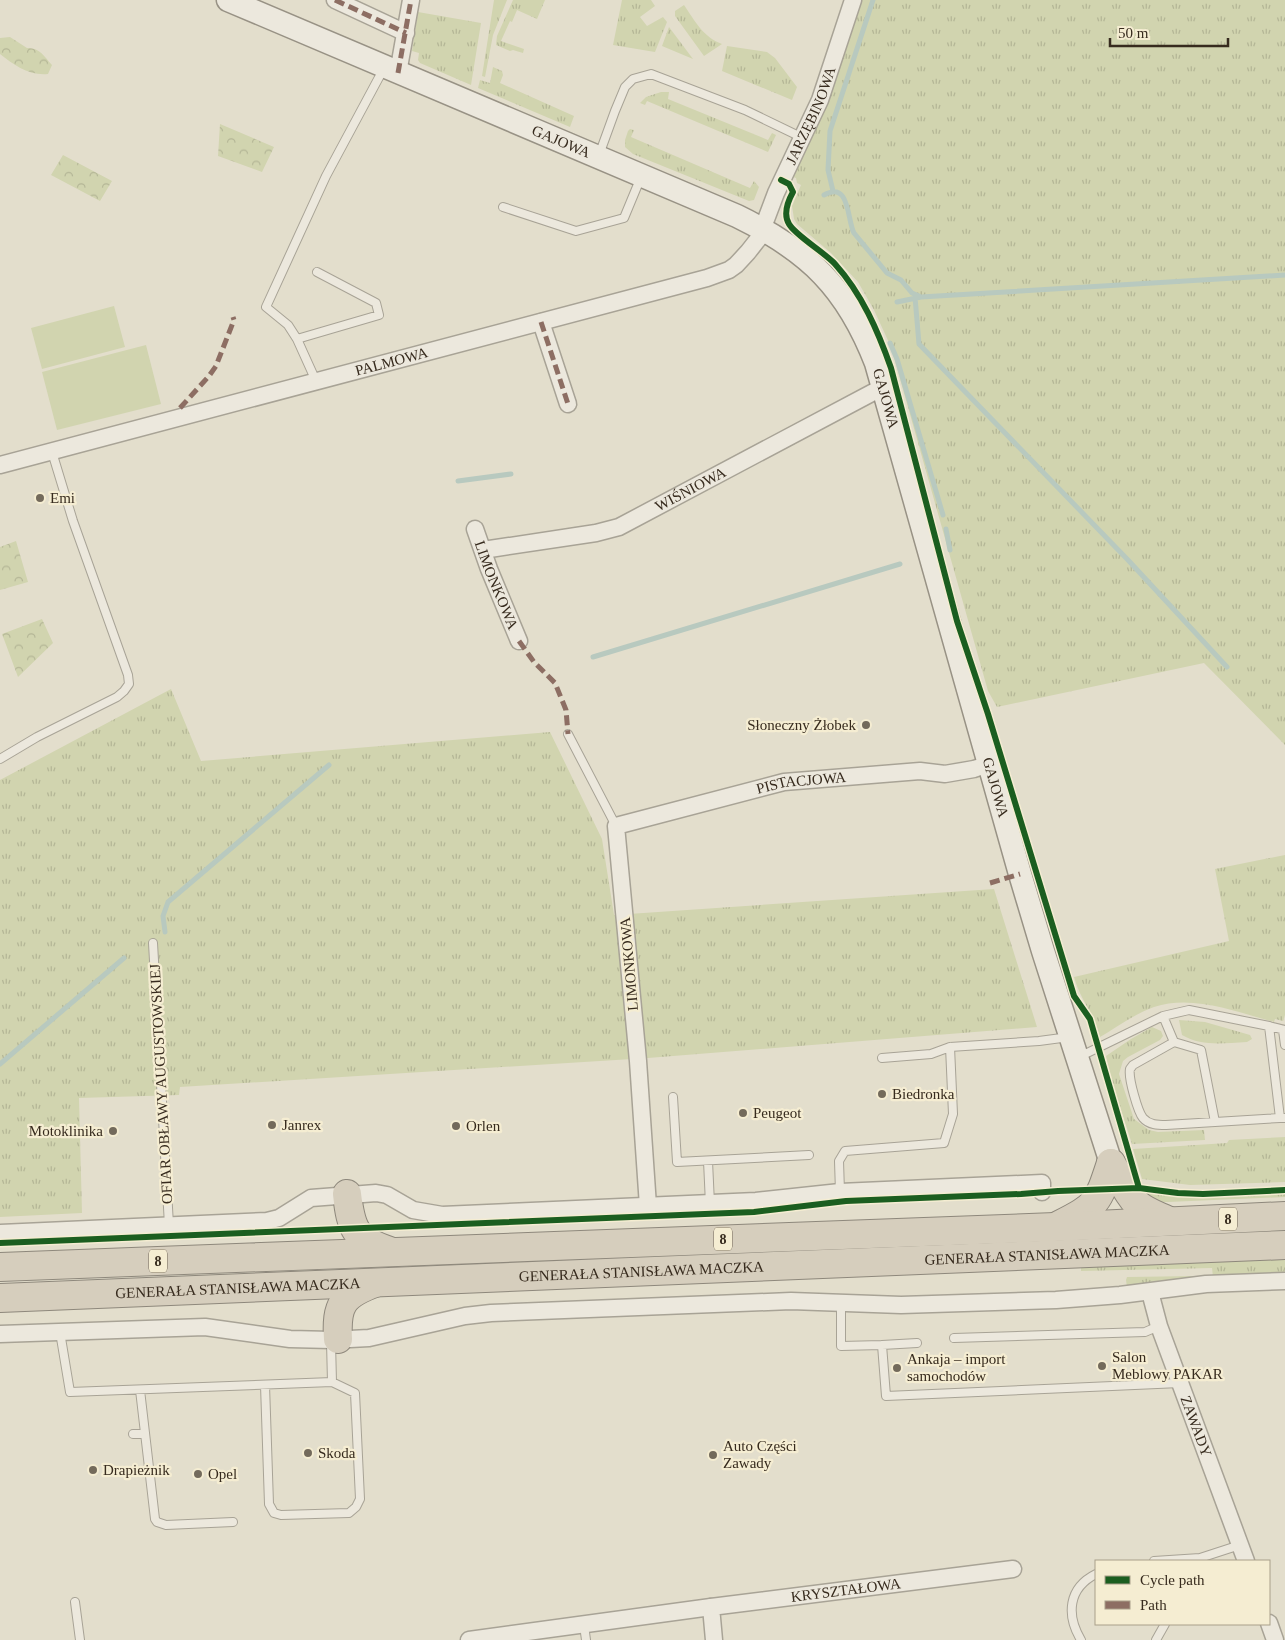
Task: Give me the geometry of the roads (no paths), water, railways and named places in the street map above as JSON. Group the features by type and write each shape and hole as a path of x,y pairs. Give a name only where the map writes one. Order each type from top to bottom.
{"highway":[{"path":"1111,1163 1124,1186 1138,1204 1152,1213 1171,1221"},
{"path":"1054,1227 1084,1212 1095,1203 1102,1190 1111,1163"},
{"path":"347,1194 350,1221 363,1239 391,1252"},
{"name":"GENERAŁA STANISŁAWA MACZKA","path":"0,1268 316,1254 1054,1227 1285,1216"},
{"path":"316,1254 340,1238 350,1221"},
{"name":"GENERAŁA STANISŁAWA MACZKA","path":"0,1298 1285,1246"},
{"path":"335,1333 341,1305 351,1294 376,1282"},
{"path":"303,1285 319,1292 330,1305 335,1333"}],"street":[{"name":"GAJOWA","path":"228,0 642,175 762,228 792,248 816,268 843,297 869,345 883,386 1041,942 1111,1163"},
{"path":"335,0 406,33"},
{"path":"392,70 406,33 411,0"},
{"name":"JARZĘBINOWA","path":"762,228 778,186 803,138 827,82 853,0"},
{"name":"PALMOWA","path":"0,465 721,273 736,265 748,252 759,238 762,228"},
{"path":"541,322 568,404"},
{"name":"WIŚNIOWA","path":"483,550 596,533 619,527 883,386"},
{"name":"LIMONKOWA","path":"475,529 519,641"},
{"name":"PISTACJOWA","path":"616,826 784,782 920,771 945,774 974,769 989,764"},
{"name":"LIMONKOWA","path":"616,826 638,1060 648,1206"},
{"path":"0,1233 273,1220 311,1198 347,1194 376,1193 387,1195 413,1210 442,1215 710,1204 840,1192 1042,1183 1042,1192"},
{"path":"0,1334 205,1327 290,1339 335,1333 376,1336 465,1316 491,1313 782,1301 911,1305 1056,1300 1150,1292 1206,1284 1285,1281"},
{"name":"ZAWADY","path":"1150,1292 1180,1383 1246,1560"},
{"name":"KRYSZTAŁOWA","path":"468,1640 585,1632 710,1607 1012,1569"},
{"path":"710,1607 714,1640"},
{"path":"1270,1625 1275,1640"}],"lane":[{"path":"316,381 288,324 266,307 326,176 392,70"},
{"path":"599,157 615,110 626,87 633,79 652,74 745,110 803,138"},
{"path":"503,207 576,231 624,218 642,175"},
{"path":"297,339 379,316 376,302 317,272"},
{"path":"0,759 36,737 116,697 129,684 128,675 72,521 52,452"},
{"name":"LIMONKOWA","path":"568,734 616,826"},
{"name":"OFIAR OBŁAWY AUGUSTOWSKIEJ","path":"153,943 169,1226"},
{"path":"882,1058 931,1054 950,1047 1052,1040 1074,1047 1163,1016 1189,1010 1284,1030 1285,1045"},
{"path":"1163,1016 1174,1042"},
{"path":"1215,1122 1201,1050 1174,1042 1133,1065 1130,1069 1130,1082 1142,1118 1148,1122 1158,1125 1215,1122 1282,1118 1269,1026"},
{"path":"840,1192 839,1161 845,1151 944,1143 953,1114 950,1047"},
{"path":"673,1096 677,1162 809,1155"},
{"path":"708,1161 710,1204"},
{"path":"841,1302 841,1346 917,1343"},
{"path":"954,1338 1146,1332 1160,1326"},
{"path":"60,1332 70,1392 332,1382 356,1393 360,1499 356,1507 349,1513 281,1515 274,1513 269,1504 264,1385"},
{"path":"332,1382 335,1333"},
{"path":"882,1345 886,1396 1180,1383"},
{"path":"140,1390 154,1518 157,1522 166,1525 233,1522"},
{"path":"133,1434 145,1434"},
{"path":"1177,1560 1200,1559 1240,1544"},
{"path":"1081,1640 1073,1626 1071,1612 1076,1593 1086,1579 1095,1574"},
{"path":"75,1602 80,1640"},
{"path":"1156,1640 1165,1625"}],"waterway":[{"path":"833,191 828,170 830,131 873,0"},
{"path":"824,195 832,192 839,193 843,197 854,233 887,273 901,280 912,293 919,296"},
{"path":"897,302 921,297 1285,275"},
{"path":"915,297 919,344 1128,560 1227,667"},
{"path":"890,343 897,359 943,515"},
{"path":"458,481 511,474"},
{"path":"946,529 950,550"},
{"path":"593,657 900,564"},
{"path":"165,932 163,916 168,902 329,765"},
{"path":"0,1064 124,958"}],"place":[{"name":"Emi","path":"40,498"},
{"name":"Słoneczny Żłobek","path":"866,725"},
{"name":"Biedronka","path":"882,1094"},
{"name":"Peugeot","path":"743,1113"},
{"name":"Janrex","path":"272,1125"},
{"name":"Orlen","path":"456,1126"},
{"name":"Motoklinika","path":"113,1131"},
{"name":"Salon Meblowy PAKAR","path":"1102,1366"},
{"name":"Ankaja – import samochodów","path":"897,1368"},
{"name":"Skoda","path":"308,1453"},
{"name":"Auto Części Zawady","path":"713,1455"},
{"name":"Drapieżnik","path":"93,1470"},
{"name":"Opel","path":"198,1474"}]}
